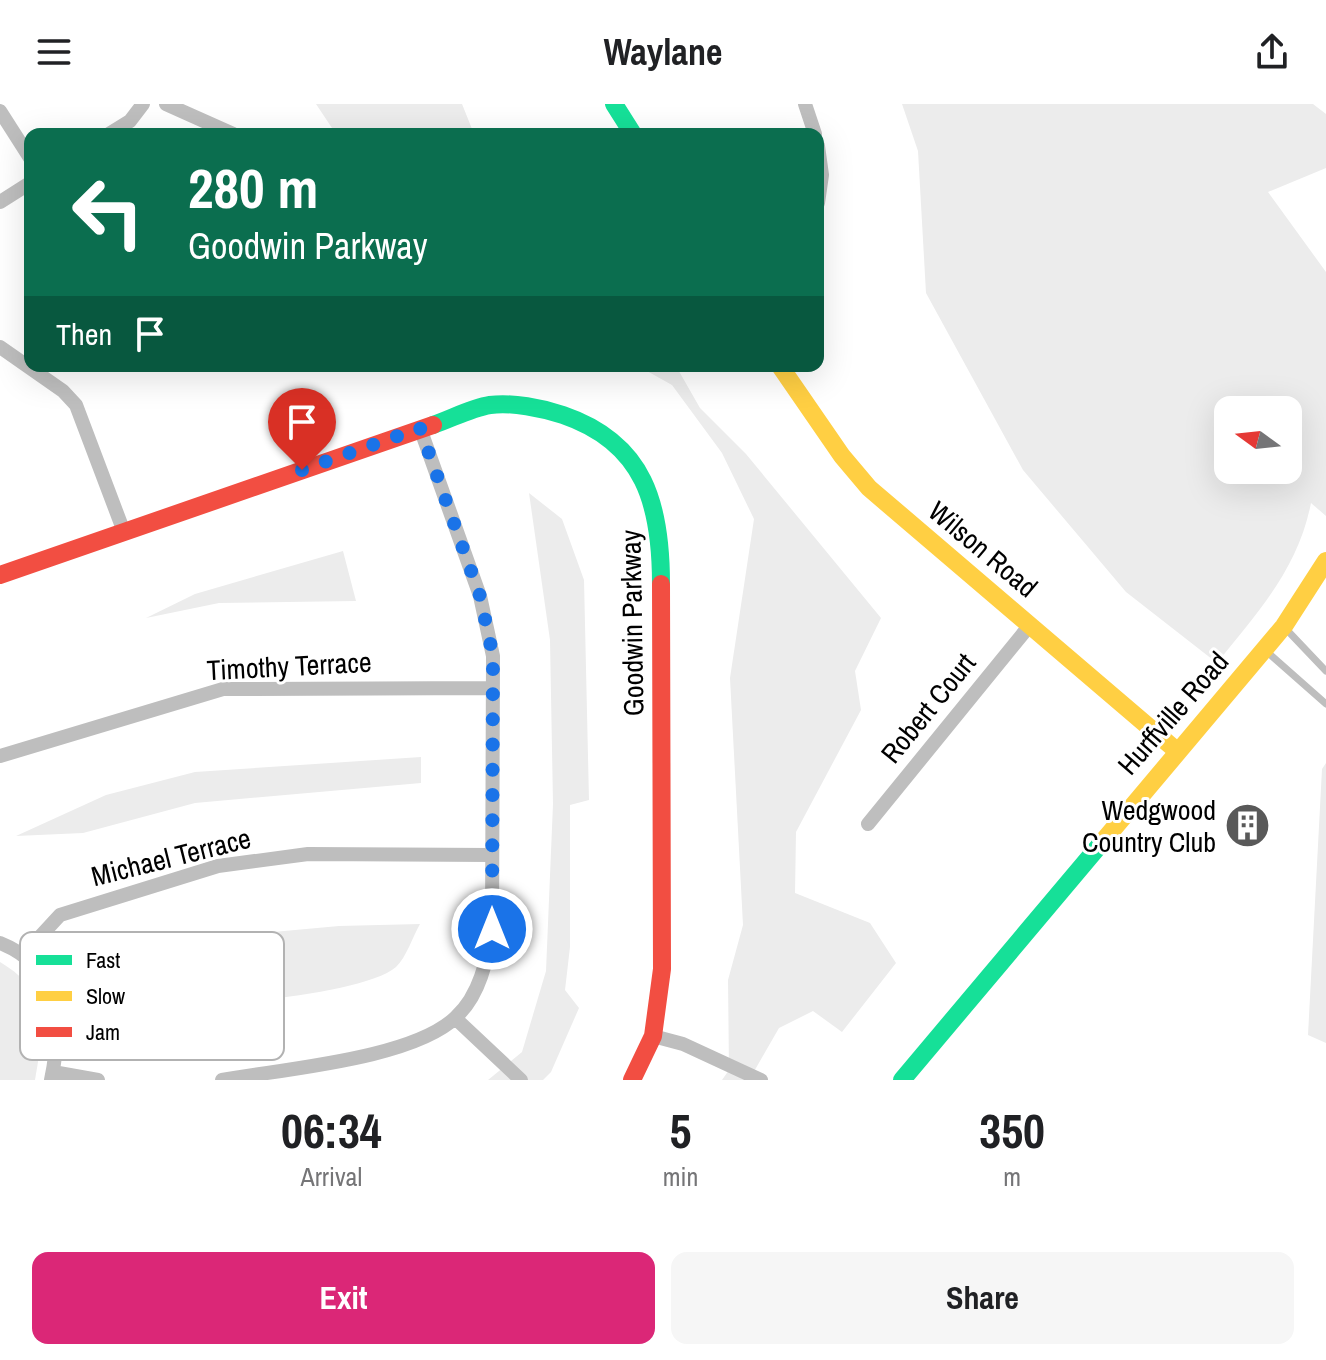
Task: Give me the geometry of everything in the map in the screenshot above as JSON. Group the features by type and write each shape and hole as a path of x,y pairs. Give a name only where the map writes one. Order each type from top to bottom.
{"street":[{"path":"119,128 130,121 143,104"},
{"path":"166,104 220,128"},
{"path":"614,104 629,128"},
{"path":"805,104 813,128"},
{"path":"0,111 24,149"},
{"path":"0,202 24,187"},
{"path":"0,347 24,364"},
{"path":"36,372 63,391 76,405 124,532"},
{"name":"Wilson Road","path":"784,372 842,456 869,488 1177,751"},
{"name":"Goodwin Parkway","path":"0,575 491,405 529,404 566,414 598,428 618,445 648,485 656,505 661,536 662,969 653,1036 632,1080"},
{"path":"222,1080 395,1048 428,1036 455,1018 477,988 488,956 492,929 492,645 480,596 420,428"},
{"name":"Hurffville Road","path":"902,1080 1284,626 1326,561"},
{"name":"Robert Court","path":"868,824 1030,625"},
{"name":"Timothy Terrace","path":"0,756 223,689 493,688"},
{"name":"Michael Terrace","path":"44,932 60,915 218,866 308,854 492,855"},
{"path":"0,943 20,952"},
{"path":"455,1018 521,1080"},
{"path":"653,1036 683,1044 761,1080"},
{"path":"52,1076 98,1080"}],"lane":[{"path":"1284,626 1326,671"},
{"path":"1264,650 1326,704"}],"shaded area":[{"path":"316,104 462,104 472,128 332,128"},
{"path":"902,104 1313,104 1326,114 1326,168 1268,192 1326,272 1326,516 1311,503 1297,549 1286,569 1217,663 1126,592 1023,470 926,293 918,151"},
{"path":"649,372 679,372 700,408 746,454 881,618 855,671 861,710 796,832 795,893 870,923 896,963 842,1032 813,1011 779,1028 752,1075 759,1080 722,1080 729,1070 728,980 743,925 730,678 754,519 722,453 672,385"},
{"path":"529,493 562,519 584,580 589,800 570,805 570,947 565,990 579,1008 551,1072 543,1080 488,1080 522,1052 546,971 553,804 550,640"},
{"path":"343,551 356,601 219,603 146,618 195,594"},
{"path":"421,757 421,783 195,803 83,833 16,836 106,795 195,772"},
{"path":"1326,763 1326,1043 1308,1035 1322,769"},
{"path":"420,924 396,967 377,977 347,986 284,997 284,932 274,932 339,926"},
{"path":"0,962 20,977 20,1060 38,1060 35,1080 0,1080"}],"traffic: fast":[{"path":"614,104 629,128"},
{"path":"433,425 483,406 517,405 563,415 591,427 613,442 643,480 652,503 661,584"},
{"path":"902,1080 1104,840"}],"traffic: slow":[{"path":"784,372 842,456 869,488 1177,751"},
{"path":"1104,840 1284,626 1326,561"}],"traffic: jam":[{"path":"0,575 433,425"},
{"path":"632,1080 653,1036 662,969 661,584"}],"place":[{"name":"Wedgwood Country Club","path":"1247,826"}],"route":[{"path":"302,470 420,428 480,596 490,634 493,656 492,929"}]}
